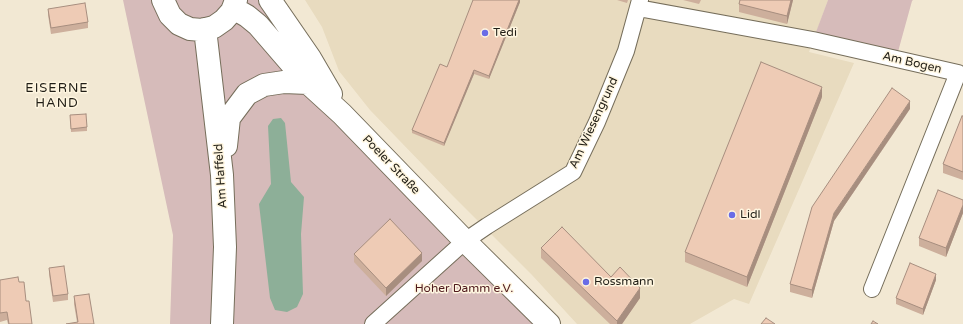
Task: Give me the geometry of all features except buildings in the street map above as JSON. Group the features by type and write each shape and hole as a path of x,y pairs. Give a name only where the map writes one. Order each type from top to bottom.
{"main road":[{"path":"164,0 164,4 170,15 179,24 190,29 205,29 214,27 224,20 234,4"},
{"path":"270,0 310,58 342,114"},
{"name":"Poeler Straße","path":"234,4 258,25 308,83 342,114 465,241 549,324"},
{"name":"Am Haffeld","path":"205,29 222,175 225,248 222,324"},
{"path":"222,175 229,118 247,94 264,85 284,82 308,83"}],"street":[{"name":"Am Wiesengrund","path":"373,324 465,241 573,172 597,122 626,51 640,4"},
{"name":"Am Bogen","path":"640,4 813,40 958,73 872,289"}],"shaded area":[{"path":"305,0 828,0 809,52 854,63 749,304 734,299 690,324 577,324 532,275 370,110 339,71 322,27"},
{"path":"281,118 285,123 291,182 304,197 301,234 303,294 297,307 287,312 275,310 270,298 259,204 271,184 268,126 273,119"}],"green space":[{"name":"Hoher Damm e.V.","path":"123,0 270,0 343,114 549,324 170,324 173,235"},
{"path":"828,0 913,0 896,59 813,40"}],"place":[{"name":"Tedi","path":"485,33"},
{"name":"Lidl","path":"732,215"},
{"name":"Rossmann","path":"586,282"}],"district":[{"name":"EISERNE HAND","path":"57,96"}]}
